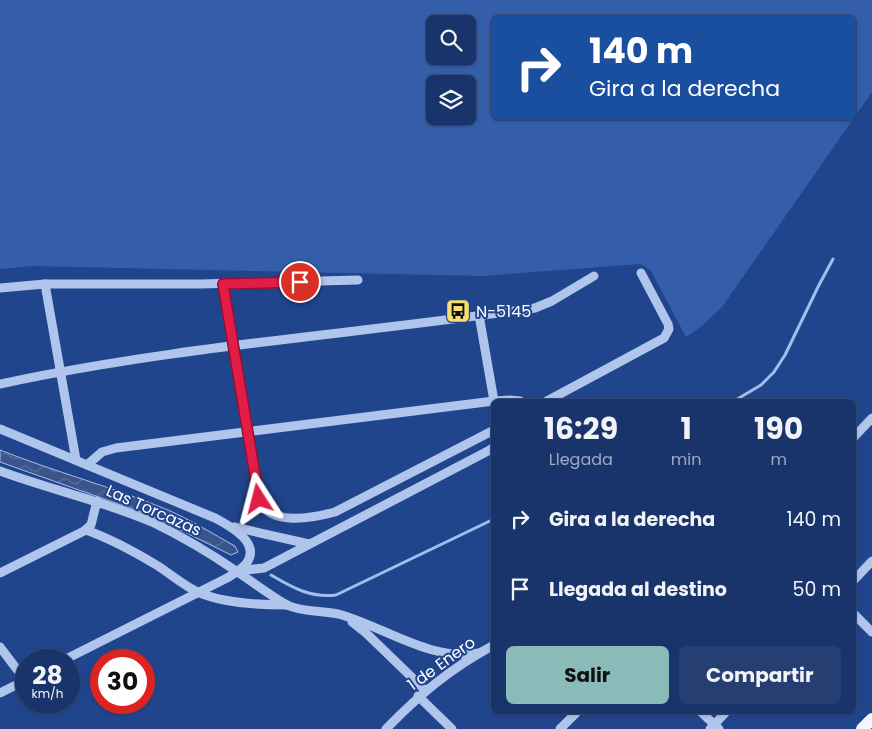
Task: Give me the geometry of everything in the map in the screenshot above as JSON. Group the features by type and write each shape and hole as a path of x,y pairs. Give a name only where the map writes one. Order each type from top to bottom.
{"main road":[{"path":"862,729 872,719"}],"street":[{"path":"551,399 664,338 669,329 668,324 641,273"},
{"path":"0,384 61,371 234,346 535,308 552,301 594,276"},
{"path":"0,288 27,284 223,284 358,280"},
{"path":"45,284 76,460"},
{"path":"223,284 261,505 265,509 277,515 296,518 322,516 347,507 491,432"},
{"path":"479,315 494,399"},
{"path":"87,465 102,452 116,448 491,401"},
{"path":"856,435 872,418"},
{"path":"0,429 205,512 230,526 243,537 250,549 246,563 215,585 80,652"},
{"path":"237,571 264,568 491,449"},
{"name":"Las Torcazas","path":"0,470 34,483 126,511 178,535 288,605 341,615 436,652 463,655 479,652"},
{"path":"0,573 86,530 91,525 97,501"},
{"path":"230,526 309,544"},
{"path":"86,530 112,540 158,566 198,593 209,597 263,605 288,605"},
{"path":"856,578 872,561"},
{"name":"Las Torcazas","path":"341,615 366,633 422,693 452,729"},
{"path":"856,616 872,632"},
{"path":"0,646 15,666"},
{"name":"1 de Enero","path":"386,729 422,693 450,671 491,646"},
{"path":"0,693 15,686"},
{"path":"560,729 575,714"},
{"path":"702,714 714,728 725,714"}],"shaded area":[{"path":"0,0 872,0 872,92 856,115 856,15 491,15 491,120 853,120 722,307 703,325 686,337 651,271 639,264 483,276 32,266 0,269"}],"water":[{"path":"0,450 168,510 235,546 238,552 231,555 152,516 0,462"}],"waterway":[{"path":"737,399 761,385 774,372 785,355 833,259"},
{"path":"271,575 302,591 318,595 336,595 491,520"}],"place":[{"name":"N-5145","path":"458,311"}],"route":[{"path":"259,499 223,284 300,282"}]}
